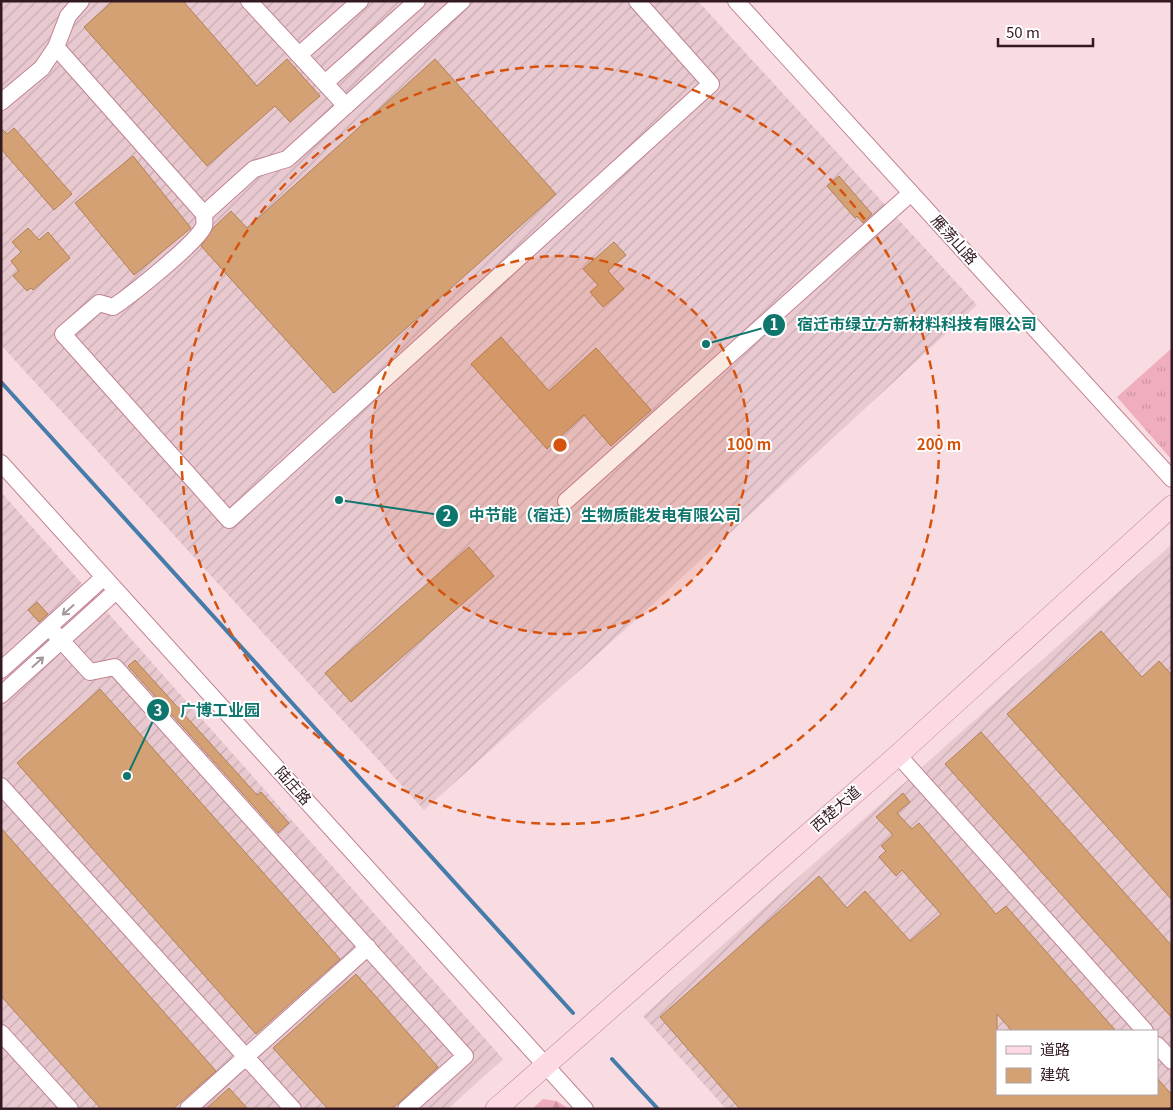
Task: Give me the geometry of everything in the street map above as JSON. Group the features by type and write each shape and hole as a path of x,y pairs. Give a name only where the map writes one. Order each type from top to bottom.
{"main road":[{"name":"西楚大道","path":"496,1109 898,755 1172,506"}],"street":[{"path":"1,102 42,68 56,47 68,16 81,1"},
{"path":"249,1 346,106"},
{"path":"299,56 360,1"},
{"path":"325,83 417,1"},
{"path":"204,214 254,169 287,159 462,1"},
{"path":"56,47 204,214 204,226 186,246 128,297 113,307 99,303 63,334 228,520 711,84 637,1"},
{"name":"雁荡山路","path":"736,1 1172,480"},
{"path":"566,501 911,194"},
{"name":"陆庄路","path":"1,463 585,1109"},
{"path":"1,670 104,577"},
{"path":"1,695 116,591"},
{"path":"49,627 90,672 115,667 465,1056 406,1109"},
{"path":"898,755 1144,1030"},
{"path":"1,786 293,1109"},
{"path":"188,1109 368,947"},
{"path":"1,1033 70,1109"},
{"path":"1158,1046 1172,1061"}],"shaded area":[{"path":"1,1 698,1 977,305 639,617 424,810 1,345"},
{"path":"1,492 503,1059 448,1109 1,1109"},
{"path":"1172,544 1172,1109 726,1109 643,1016"}],"green space":[{"path":"1172,348 1172,460 1117,397"},
{"path":"543,1099 557,1101 569,1109 532,1109"}],"building":[{"path":"113,1 183,1 257,86 287,59 320,96 290,122 275,106 207,166 84,27"},
{"path":"435,59 556,194 334,393 201,246 214,227 231,211 247,228"},
{"path":"1,128 7,134 14,128 72,194 54,210 1,149"},
{"path":"133,156 191,228 134,275 75,203"},
{"path":"839,176 872,214 863,223 857,216 855,218 827,186"},
{"path":"28,228 39,240 48,232 70,258 33,290 31,288 27,291 13,276 19,271 11,261 21,252 12,242"},
{"path":"614,242 626,255 608,271 624,289 603,307 590,292 598,285 583,269"},
{"path":"501,337 549,391 596,348 651,410 611,446 584,415 547,449 471,364"},
{"path":"469,547 494,576 351,702 325,673"},
{"path":"37,602 48,614 39,622 28,610"},
{"path":"1101,631 1142,677 1159,661 1172,675 1172,900 1007,714"},
{"path":"135,660 257,795 261,792 289,823 278,833 128,666"},
{"path":"100,689 340,959 256,1034 17,763"},
{"path":"981,732 1172,946 1172,1018 945,764"},
{"path":"903,793 910,802 897,813 912,829 919,823 996,914 1006,906 1115,1030 1011,1030 997,1014 996,1095 1158,1095 1158,1079 1172,1095 1172,1109 740,1109 660,1017 819,876 847,908 865,891 910,941 941,914 902,870 896,876 879,857 886,851 881,846 893,835 876,817"},
{"path":"1,828 216,1071 173,1109 101,1109 1,996"},
{"path":"356,974 438,1067 392,1109 328,1109 273,1048"},
{"path":"229,1088 248,1109 206,1109"}],"waterway":[{"path":"1,382 573,1013"},
{"path":"612,1059 658,1109"}],"place":[{"name":"宿迁市绿立方新材料科技有限公司","path":"706,344"},
{"name":"中节能（宿迁）生物质能发电有限公司","path":"339,500"},
{"name":"广博工业园","path":"127,776"}]}
